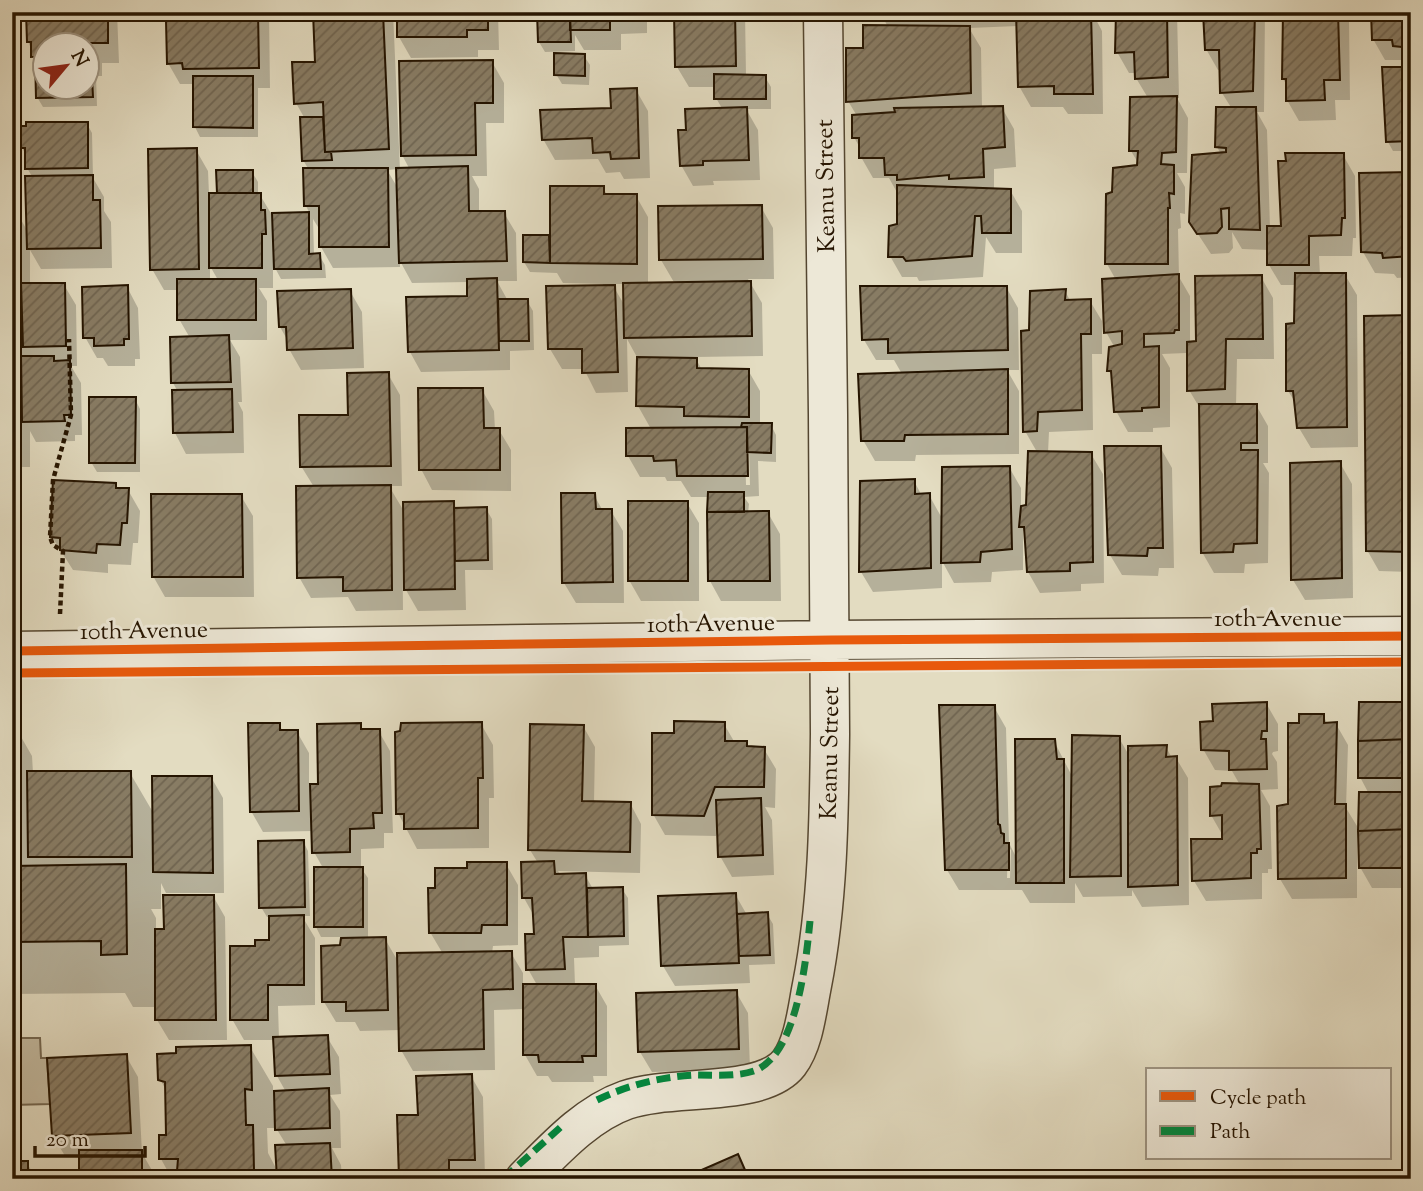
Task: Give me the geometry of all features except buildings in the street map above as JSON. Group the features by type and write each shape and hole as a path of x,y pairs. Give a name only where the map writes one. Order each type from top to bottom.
{"street":[{"name":"Keanu Street","path":"525,1179 561,1143 587,1122 622,1101 669,1091 753,1084 776,1075 791,1061 803,1028 814,976 825,879 829,808 831,640 823,12"},
{"name":"10th Avenue","path":"12,651 831,640 1411,636"}],"path":[{"path":"60,618 64,551 53,545 50,537 53,480 71,415 69,340"}],"shaded area":[{"path":"12,1038 40,1038 41,1058 47,1058 50,1104 12,1105"}],"marked path":[{"path":"597,1100 620,1090 657,1080 695,1075 740,1074 754,1071 769,1062 790,1027 797,1005 810,921"},
{"path":"503,1179 563,1125"}],"cycle path":[{"path":"12,651 831,640 1411,636"},
{"path":"12,673 1411,662"}]}
